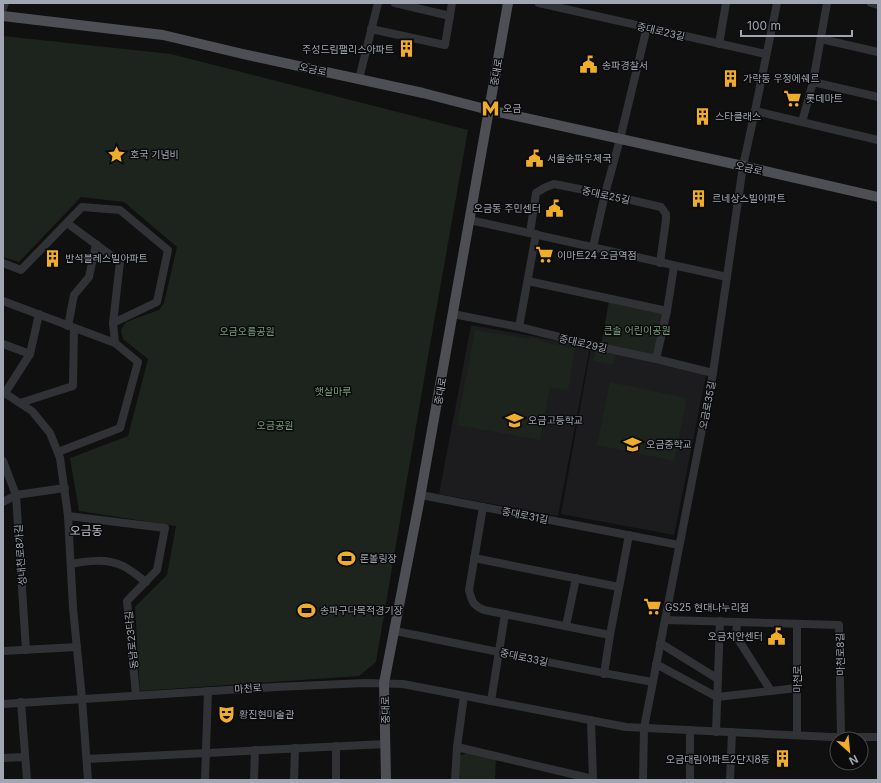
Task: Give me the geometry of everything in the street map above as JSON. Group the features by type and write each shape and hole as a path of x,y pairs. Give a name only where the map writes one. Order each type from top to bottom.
{"main road":[{"name":"중대로","path":"386,780 384,683 421,495 508,3"},
{"name":"오금로","path":"3,16 163,35 878,197"}],"street":[{"path":"3,8 5,3"},
{"path":"359,79 378,3"},
{"path":"395,3 450,16"},
{"path":"371,29 445,45 452,3"},
{"name":"중대로23길","path":"539,3 557,5 766,54"},
{"path":"719,44 726,3"},
{"name":"오금로35길","path":"643,780 644,728 713,373 742,166 755,112 776,3"},
{"path":"802,122 813,82 827,3"},
{"path":"872,3 878,5"},
{"path":"593,247 647,27"},
{"path":"821,39 878,52"},
{"path":"813,82 878,97"},
{"path":"755,112 878,140"},
{"name":"중대로25길","path":"519,327 528,281 536,193 544,188 554,184 661,207 666,214 666,220 660,263"},
{"path":"3,263 21,270 82,207 120,210 168,250 157,302 113,323"},
{"path":"470,220 726,277"},
{"path":"67,223 120,262 113,323 115,343"},
{"path":"20,403 73,386 71,327 74,294 89,277 96,244"},
{"path":"656,359 667,311 674,266"},
{"path":"528,281 667,311"},
{"path":"3,301 115,343 138,362 120,428 58,452"},
{"path":"39,314 30,354 4,392 32,411 50,433 60,458 68,516 73,608 88,780"},
{"name":"중대로29길","path":"454,314 519,327 713,373"},
{"path":"3,344 30,354"},
{"name":"성내천로8가길","path":"3,461 16,495 26,650"},
{"path":"3,502 16,495 65,488"},
{"name":"중대로31길","path":"421,495 679,545"},
{"path":"483,507 469,590 472,600 476,606 484,610 610,634"},
{"name":"동남로23다길","path":"68,516 165,528 157,570 127,601 136,695"},
{"path":"604,674 629,535"},
{"path":"474,558 619,587"},
{"path":"71,564 108,561 122,565 146,582"},
{"path":"566,626 576,578"},
{"path":"491,701 505,614"},
{"name":"마천로8길","path":"665,620 840,625 841,731"},
{"path":"716,732 720,621"},
{"path":"737,622 736,636 771,691"},
{"name":"마천로","path":"797,624 797,735"},
{"name":"중대로33길","path":"395,631 499,651 604,674 652,682"},
{"path":"660,643 718,680"},
{"path":"3,651 77,647"},
{"path":"656,664 717,697 797,688"},
{"name":"마천로","path":"3,704 298,686 384,683 403,684 626,727 829,736"},
{"path":"205,780 208,691"},
{"path":"456,780 457,747 464,696"},
{"path":"20,702 27,780"},
{"path":"457,747 593,779 591,720"},
{"path":"690,730 690,780"},
{"path":"730,780 732,732"},
{"path":"87,759 385,744"},
{"path":"336,746 336,780"},
{"path":"294,780 295,748"},
{"path":"254,780 255,750"},
{"path":"3,758 25,757"}],"shaded area":[{"name":"오금고등학교","path":"471,325 590,347 558,516 439,494"},
{"name":"오금중학교","path":"591,348 706,375 674,535 561,514"}],"green space":[{"name":"오금공원","path":"3,36 171,54 468,130 376,662 359,676 140,691 135,607 167,575 176,526 79,511 70,458 128,436 148,359 123,339 121,330 126,322 159,310 164,303 177,247 124,202 81,197 19,262 3,257"},
{"name":"큰솔 어린이공원","path":"609,301 664,312 655,356 601,345"},
{"path":"475,330 529,339 531,337 547,343 575,348 568,390 550,387 540,440 457,425"},
{"path":"595,351 615,355 613,365 593,361"},
{"path":"610,382 687,398 674,461 597,445"},
{"path":"467,753 496,759 495,780 458,780 459,756"}],"place":[{"name":"주성드림팰리스아파트","path":"407,49"},
{"name":"송파경찰서","path":"589,65"},
{"name":"가락동 우정에쉐르","path":"730,78"},
{"name":"롯데마트","path":"793,98"},
{"name":"오금","path":"490,108"},
{"name":"스타클래스","path":"702,116"},
{"name":"호국 기념비","path":"117,154"},
{"name":"서울송파우체국","path":"534,158"},
{"name":"르네상스빌아파트","path":"699,198"},
{"name":"오금동 주민센터","path":"554,208"},
{"name":"이마트24 오금역점","path":"544,255"},
{"name":"반석블레스빌아파트","path":"52,258"},
{"name":"오금고등학교","path":"515,420"},
{"name":"오금중학교","path":"633,444"},
{"name":"론볼링장","path":"347,558"},
{"name":"GS25 현대나누리점","path":"652,607"},
{"name":"송파구다목적경기장","path":"307,610"},
{"name":"오금치안센터","path":"776,636"},
{"name":"황진현미술관","path":"226,714"},
{"name":"오금대림아파트2단지8동","path":"783,759"}],"district":[{"name":"오금동","path":"86,530"}],"park label":[{"name":"오금오름공원","path":"247,331"},
{"name":"햇살마루","path":"333,391"}]}
